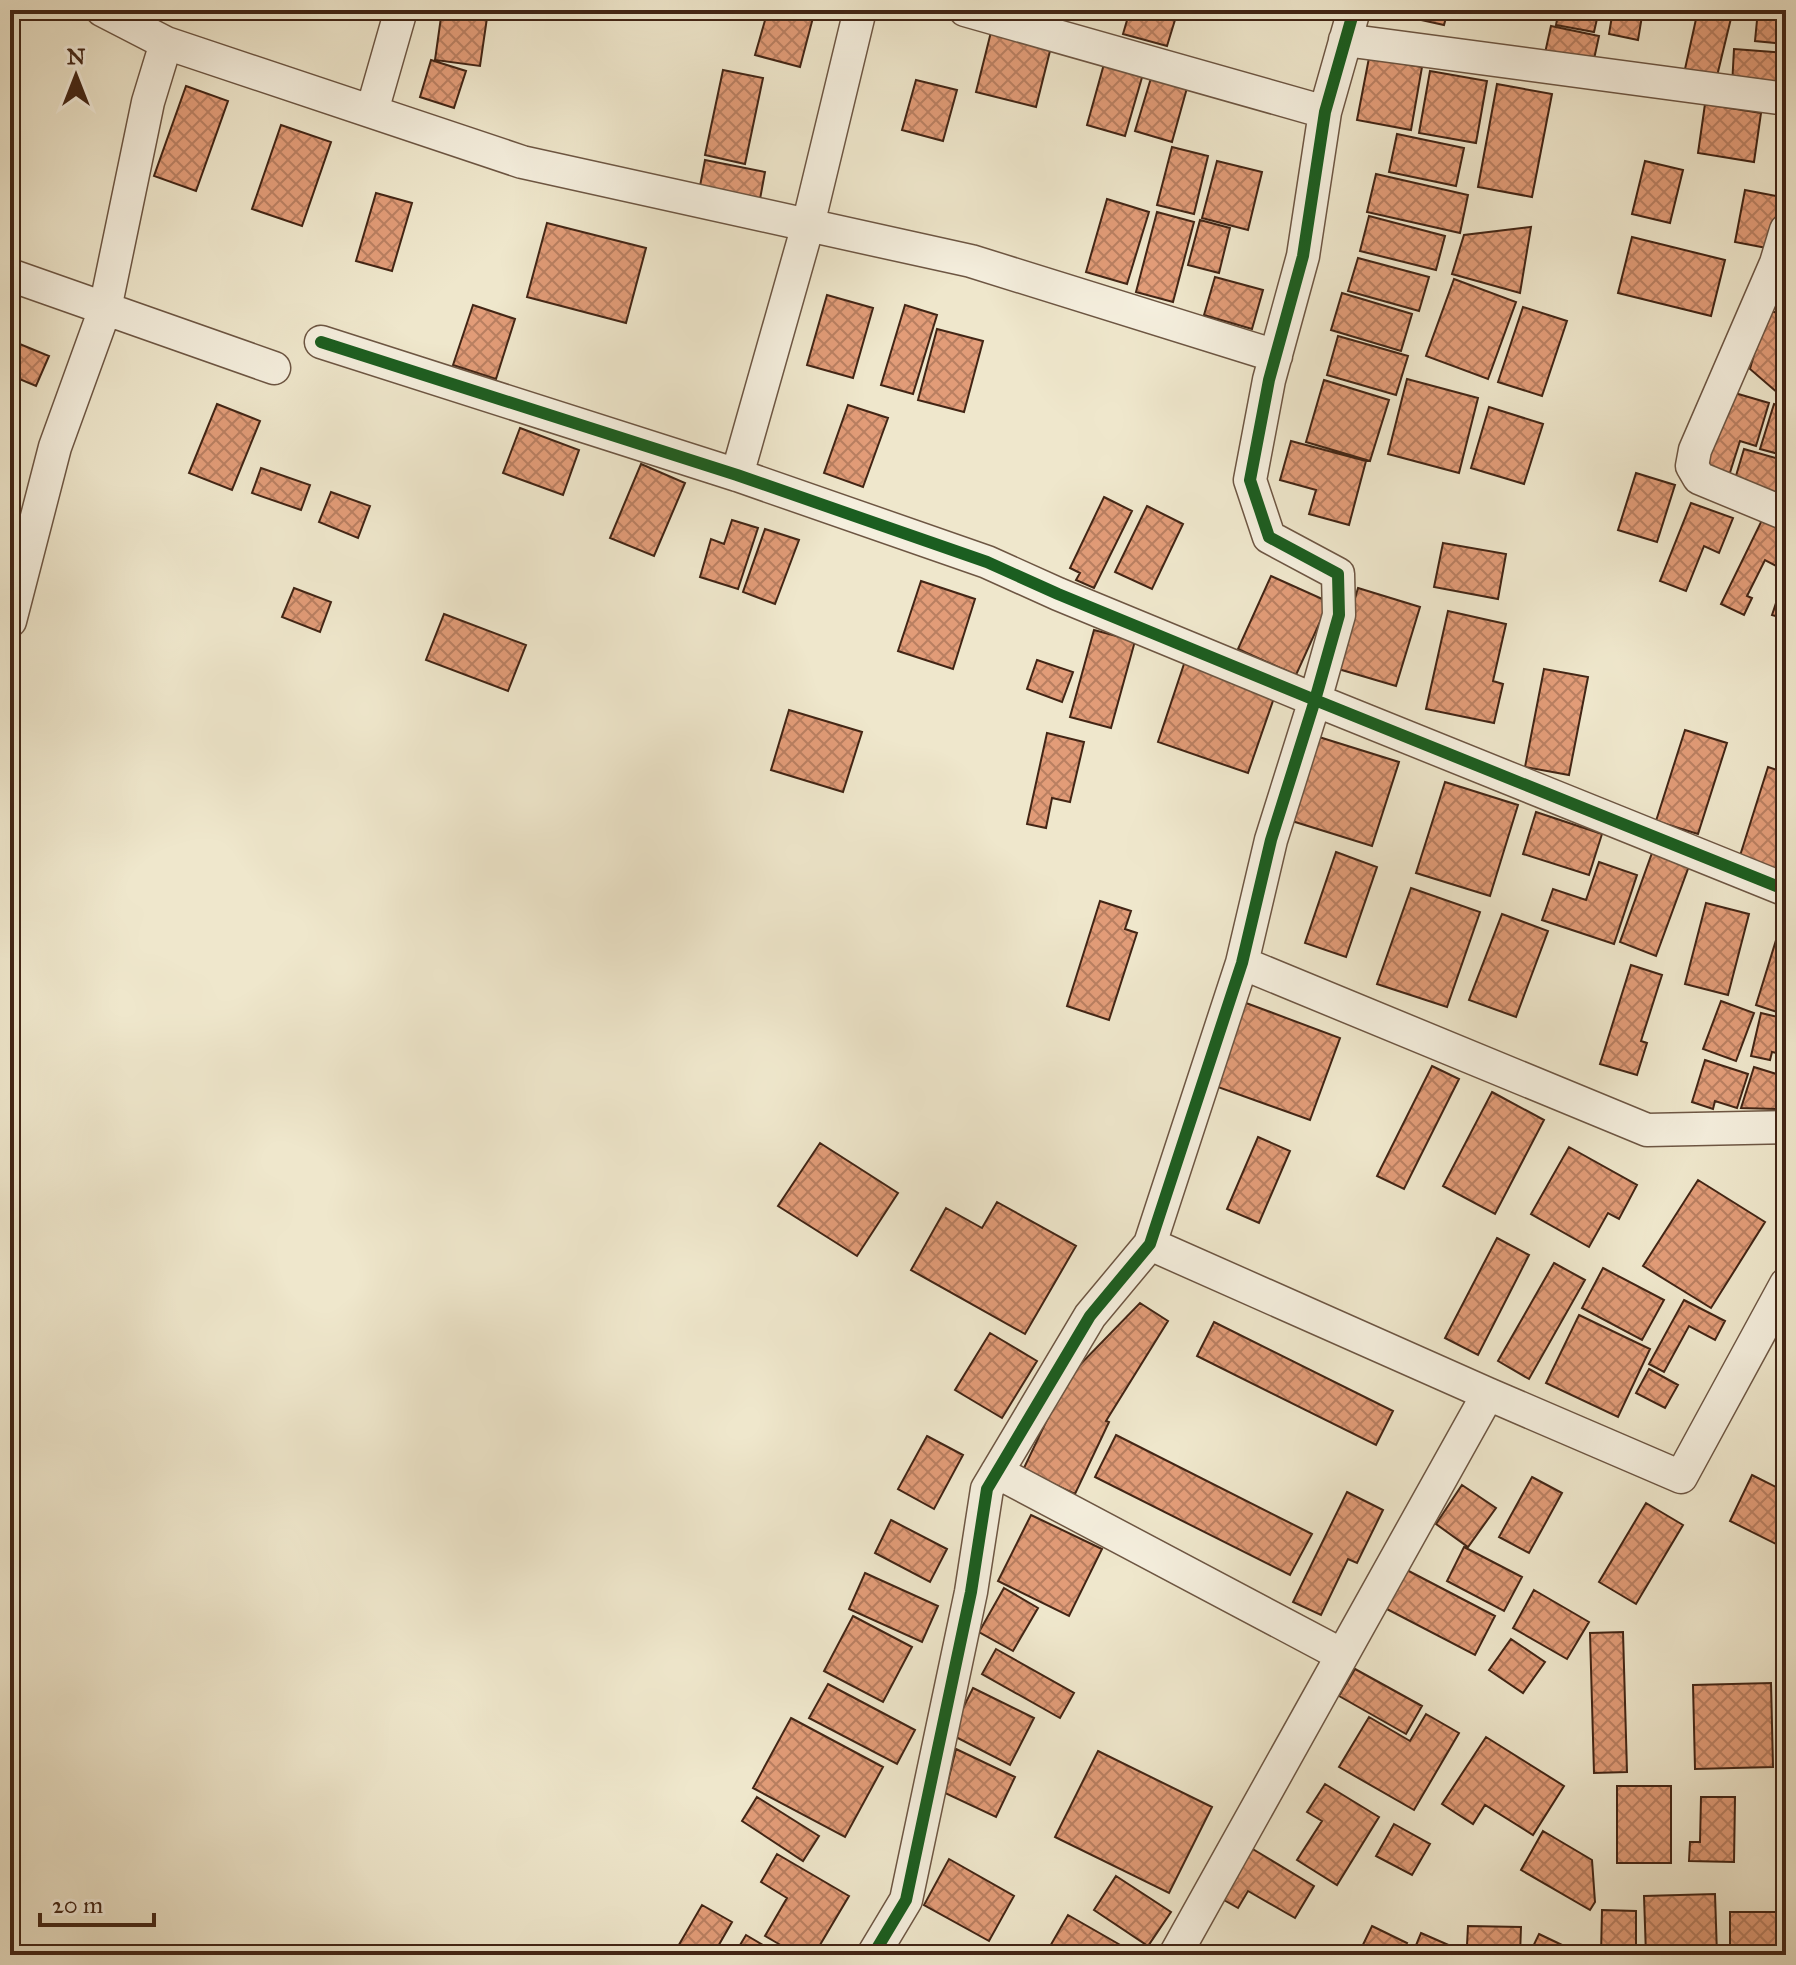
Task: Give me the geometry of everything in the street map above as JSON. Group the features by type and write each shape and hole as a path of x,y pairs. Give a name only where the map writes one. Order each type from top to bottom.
{"street":[{"path":"102,10 166,43 522,162 971,261 1276,356"},
{"path":"372,111 401,10"},
{"path":"737,475 808,225 860,10"},
{"path":"965,10 1325,112"},
{"path":"873,1955 906,1900 971,1592 987,1489 1090,1316 1150,1244 1242,963 1271,840 1339,615 1338,574 1269,537 1250,480 1276,356 1303,256 1325,112 1349,25 1786,99"},
{"path":"10,621 16,573 55,447 105,309 148,102 166,43"},
{"path":"1786,230 1776,263 1695,450 1692,466 1699,478 1786,514"},
{"path":"10,275 274,368"},
{"path":"321,342 737,475 987,562 1315,700 1786,890"},
{"path":"1242,963 1647,1130 1786,1127"},
{"path":"1150,1244 1681,1477 1786,1284"},
{"path":"1175,1955 1488,1394"},
{"path":"997,1472 1342,1655"}],"building":[{"path":"442,10 488,11 480,66 435,60"},
{"path":"768,10 815,10 800,67 755,55"},
{"path":"1130,10 1178,10 1167,46 1123,34"},
{"path":"1376,10 1448,10 1444,25"},
{"path":"1559,10 1599,10 1594,32 1556,25"},
{"path":"1613,10 1643,10 1638,40 1609,34"},
{"path":"1698,10 1733,10 1717,76 1685,69"},
{"path":"1758,10 1786,12 1786,44 1755,41"},
{"path":"1551,26 1599,36 1591,73 1543,62"},
{"path":"991,32 1051,47 1036,107 976,92"},
{"path":"1734,49 1786,53 1786,90 1732,86"},
{"path":"1369,58 1422,67 1411,130 1357,120"},
{"path":"431,60 466,71 454,108 420,97"},
{"path":"1104,64 1143,74 1125,136 1087,125"},
{"path":"723,70 763,78 745,164 705,155"},
{"path":"1430,71 1487,81 1476,143 1419,133"},
{"path":"1151,78 1187,88 1172,142 1135,131"},
{"path":"916,80 957,90 943,141 902,130"},
{"path":"1497,84 1552,94 1532,197 1478,187"},
{"path":"186,86 228,101 196,191 154,176"},
{"path":"1705,104 1761,113 1754,162 1698,153"},
{"path":"281,125 331,142 302,226 252,209"},
{"path":"1397,134 1464,148 1456,186 1389,172"},
{"path":"1172,147 1208,156 1194,214 1157,205"},
{"path":"705,160 765,172 760,199 700,186"},
{"path":"1217,161 1262,172 1248,230 1202,218"},
{"path":"1645,161 1683,170 1670,223 1632,214"},
{"path":"1376,174 1468,195 1460,233 1367,212"},
{"path":"1745,190 1781,197 1772,249 1735,242"},
{"path":"376,193 412,203 392,271 356,261"},
{"path":"1107,199 1149,212 1127,284 1086,272"},
{"path":"1157,212 1194,222 1173,302 1136,292"},
{"path":"1369,216 1445,236 1436,270 1360,251"},
{"path":"1200,220 1230,228 1219,273 1188,265"},
{"path":"547,223 646,248 626,323 527,297"},
{"path":"1531,227 1520,293 1452,274 1464,235"},
{"path":"1632,237 1725,260 1711,316 1618,293"},
{"path":"1358,258 1429,277 1419,311 1348,291"},
{"path":"1215,277 1263,290 1252,329 1204,315"},
{"path":"1454,279 1516,302 1488,379 1426,356"},
{"path":"1342,293 1412,314 1401,351 1331,330"},
{"path":"827,295 873,308 853,378 807,365"},
{"path":"473,305 515,319 496,379 453,365"},
{"path":"905,305 937,315 913,394 881,385"},
{"path":"1523,307 1567,321 1542,396 1498,382"},
{"path":"1766,310 1786,315 1786,371 1779,394 1750,369"},
{"path":"937,329 983,341 964,412 918,400"},
{"path":"1338,336 1408,356 1396,395 1327,375"},
{"path":"10,340 49,356 36,386 10,375"},
{"path":"1407,379 1478,398 1459,473 1388,454"},
{"path":"1324,380 1389,400 1370,461 1306,442"},
{"path":"1728,391 1769,403 1756,446 1740,441 1727,482 1703,475"},
{"path":"217,404 260,421 232,490 189,473"},
{"path":"1774,404 1786,408 1786,456 1760,449"},
{"path":"848,405 888,418 863,487 824,473"},
{"path":"1489,407 1543,424 1524,484 1471,468"},
{"path":"520,428 579,450 563,495 503,473"},
{"path":"1291,441 1366,461 1349,525 1309,514 1316,490 1280,480"},
{"path":"1744,449 1786,461 1786,505 1732,489"},
{"path":"641,464 685,483 654,556 610,538"},
{"path":"261,468 310,485 301,510 252,493"},
{"path":"1636,473 1675,485 1657,542 1618,530"},
{"path":"331,492 370,506 358,538 319,522"},
{"path":"1104,497 1132,511 1094,588 1076,580 1080,573 1070,568"},
{"path":"1691,503 1733,518 1719,553 1704,546 1686,591 1660,581"},
{"path":"1147,506 1183,524 1152,589 1115,572"},
{"path":"1763,518 1786,529 1786,546 1776,566 1765,560 1747,596 1752,598 1744,615 1721,604"},
{"path":"732,520 758,528 738,589 700,577 711,539 724,544"},
{"path":"765,529 799,540 775,604 743,592"},
{"path":"1443,543 1506,554 1498,599 1434,587"},
{"path":"1786,573 1786,619 1772,615"},
{"path":"1271,576 1329,602 1296,675 1238,649"},
{"path":"921,581 975,599 953,669 898,651"},
{"path":"294,588 331,602 320,632 282,617"},
{"path":"1358,588 1420,607 1396,686 1335,668"},
{"path":"1448,611 1506,624 1493,681 1503,684 1494,723 1426,709"},
{"path":"444,614 526,645 508,691 426,660"},
{"path":"1094,630 1135,641 1111,728 1070,717"},
{"path":"1037,660 1073,672 1062,702 1027,689"},
{"path":"1185,661 1276,692 1248,773 1158,742"},
{"path":"1544,669 1588,677 1569,775 1525,767"},
{"path":"789,710 862,732 843,792 771,770"},
{"path":"1685,730 1727,743 1698,834 1656,821"},
{"path":"1047,733 1084,742 1070,802 1052,798 1046,828 1027,824"},
{"path":"1319,737 1399,762 1372,846 1292,821"},
{"path":"1768,767 1786,773 1786,877 1738,862"},
{"path":"1445,782 1518,805 1490,896 1416,873"},
{"path":"1536,812 1602,834 1589,875 1523,854"},
{"path":"1336,852 1377,867 1346,957 1305,943"},
{"path":"1652,853 1689,866 1656,956 1620,942"},
{"path":"1599,862 1637,875 1614,944 1542,920 1553,889 1586,900"},
{"path":"1411,888 1480,912 1447,1007 1377,984"},
{"path":"1100,901 1131,911 1125,929 1137,933 1109,1020 1067,1006"},
{"path":"1706,903 1749,914 1728,995 1685,984"},
{"path":"1502,914 1548,931 1516,1017 1469,1000"},
{"path":"1781,924 1786,925 1786,1015 1756,1005"},
{"path":"1631,965 1662,975 1641,1041 1647,1043 1637,1075 1600,1064"},
{"path":"1721,1001 1754,1013 1736,1061 1703,1049"},
{"path":"1246,1003 1340,1038 1310,1120 1215,1086"},
{"path":"1761,1013 1786,1019 1786,1055 1772,1052 1770,1060 1751,1056"},
{"path":"1705,1060 1748,1074 1737,1108 1715,1101 1713,1109 1692,1102"},
{"path":"1432,1066 1459,1079 1404,1189 1377,1176"},
{"path":"1754,1067 1786,1077 1776,1109 1741,1108"},
{"path":"1492,1092 1544,1120 1495,1214 1443,1186"},
{"path":"1258,1137 1290,1151 1259,1223 1227,1209"},
{"path":"820,1143 898,1193 857,1256 778,1206"},
{"path":"1569,1147 1637,1185 1619,1219 1608,1213 1589,1247 1531,1214"},
{"path":"1698,1180 1765,1222 1711,1308 1643,1266"},
{"path":"997,1202 1076,1246 1025,1334 911,1270 946,1208 982,1228"},
{"path":"1497,1238 1529,1255 1478,1355 1445,1338"},
{"path":"1554,1263 1585,1280 1529,1379 1498,1361"},
{"path":"1603,1268 1664,1300 1642,1340 1582,1308"},
{"path":"1684,1300 1725,1321 1715,1340 1689,1326 1664,1372 1649,1364"},
{"path":"1140,1303 1168,1321 1106,1421 1109,1422 1075,1494 1023,1470 1067,1378"},
{"path":"1579,1315 1650,1349 1618,1417 1546,1383"},
{"path":"1214,1322 1393,1411 1376,1445 1197,1356"},
{"path":"990,1333 1037,1361 1002,1418 955,1390"},
{"path":"1649,1369 1678,1385 1665,1408 1636,1393"},
{"path":"1116,1435 1312,1534 1290,1575 1095,1477"},
{"path":"927,1436 963,1455 934,1509 898,1489"},
{"path":"1752,1475 1786,1492 1786,1549 1730,1521"},
{"path":"1532,1477 1562,1493 1529,1553 1499,1537"},
{"path":"1462,1485 1496,1508 1468,1547 1436,1524"},
{"path":"1347,1492 1383,1510 1357,1563 1348,1559 1321,1615 1293,1602"},
{"path":"1646,1503 1683,1525 1636,1604 1599,1582"},
{"path":"1031,1515 1102,1549 1069,1616 998,1581"},
{"path":"891,1520 947,1549 930,1582 875,1553"},
{"path":"1464,1547 1522,1577 1504,1611 1447,1581"},
{"path":"1401,1567 1495,1616 1475,1655 1381,1606"},
{"path":"865,1573 938,1606 922,1642 849,1609"},
{"path":"1004,1588 1038,1608 1013,1651 979,1632"},
{"path":"1534,1590 1589,1622 1567,1659 1513,1628"},
{"path":"853,1616 912,1647 883,1702 824,1671"},
{"path":"1623,1632 1627,1772 1594,1773 1590,1633"},
{"path":"1511,1639 1545,1662 1523,1693 1489,1670"},
{"path":"996,1649 1074,1693 1060,1718 982,1674"},
{"path":"1355,1669 1422,1706 1406,1734 1339,1696"},
{"path":"1771,1683 1773,1767 1695,1769 1693,1685"},
{"path":"828,1684 915,1730 897,1764 809,1718"},
{"path":"973,1688 1034,1718 1010,1765 950,1734"},
{"path":"1426,1714 1459,1733 1414,1810 1339,1767 1369,1717 1410,1741"},
{"path":"791,1718 883,1767 845,1837 753,1788"},
{"path":"1486,1737 1564,1786 1533,1835 1485,1805 1473,1824 1442,1804"},
{"path":"956,1749 1015,1777 996,1817 945,1793"},
{"path":"1098,1751 1212,1807 1169,1893 1055,1837"},
{"path":"1325,1784 1379,1817 1337,1885 1297,1860 1322,1821 1307,1812"},
{"path":"1617,1786 1671,1786 1671,1863 1617,1863"},
{"path":"757,1797 819,1836 803,1861 742,1821"},
{"path":"1701,1797 1735,1797 1734,1862 1689,1861 1690,1842 1700,1842"},
{"path":"1394,1824 1430,1844 1412,1875 1376,1856"},
{"path":"1543,1831 1592,1860 1595,1902 1590,1910 1521,1870"},
{"path":"1246,1845 1314,1886 1295,1918 1248,1891 1238,1908 1215,1895"},
{"path":"777,1854 849,1896 814,1955 798,1955 765,1936 787,1898 761,1882"},
{"path":"949,1859 1014,1896 989,1941 924,1905"},
{"path":"1116,1876 1171,1912 1148,1946 1094,1910"},
{"path":"1715,1894 1717,1955 1646,1955 1644,1896"},
{"path":"702,1905 732,1922 713,1955 673,1955"},
{"path":"1602,1910 1636,1911 1636,1955 1601,1955"},
{"path":"1730,1912 1786,1912 1786,1955 1730,1955"},
{"path":"1068,1915 1136,1954 1045,1955"},
{"path":"1372,1926 1407,1943 1401,1955 1358,1955"},
{"path":"1468,1926 1521,1927 1520,1955 1492,1955 1492,1945 1467,1945"},
{"path":"1421,1933 1460,1950 1461,1955 1412,1955"},
{"path":"1539,1934 1583,1955 1529,1955"},
{"path":"746,1935 775,1952 773,1955 734,1955"},
{"path":"1206,1946 1225,1955 1202,1955"}],"cycle path":[{"path":"873,1955 906,1900 971,1592 987,1489 1090,1316 1150,1244 1242,963 1271,840 1339,615 1338,574 1269,537 1250,480 1269,380 1303,256 1325,112 1354,10"},
{"path":"321,342 737,475 987,562 1315,700 1786,890"}]}
